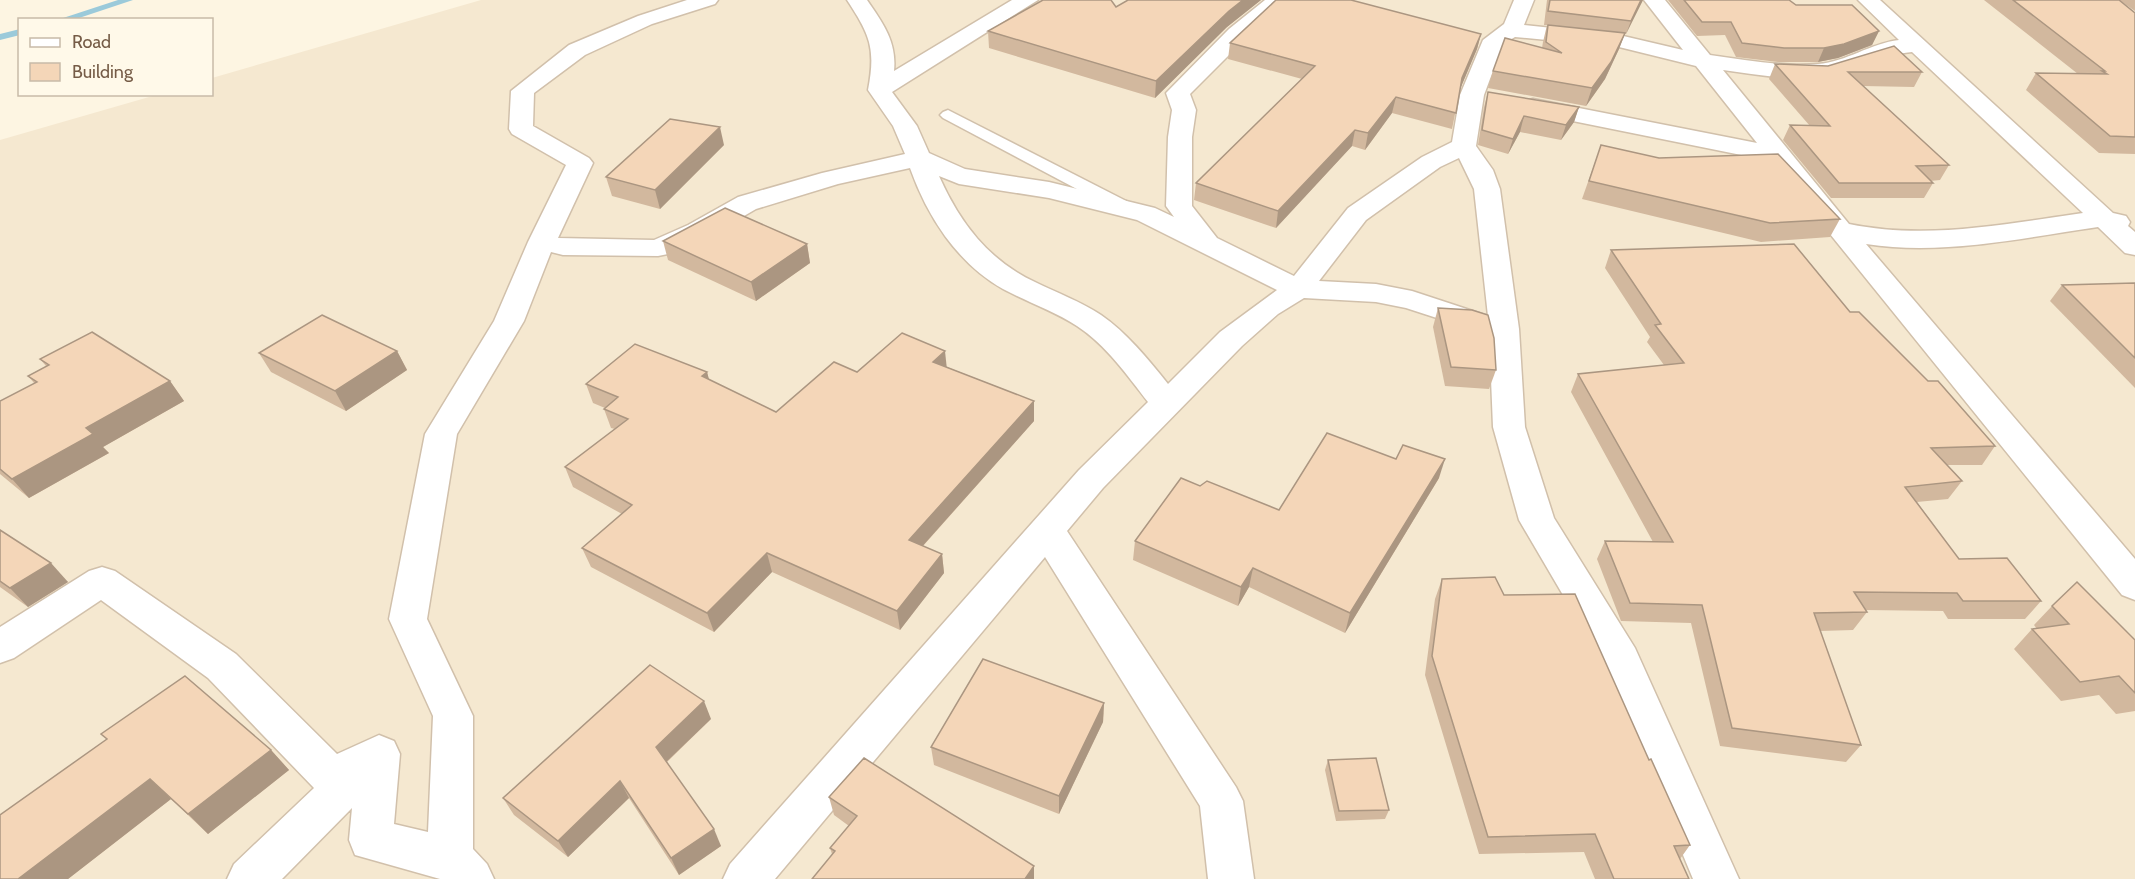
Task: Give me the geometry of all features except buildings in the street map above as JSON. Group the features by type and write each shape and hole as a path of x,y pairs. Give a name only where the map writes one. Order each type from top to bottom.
{"street":[{"path":"379,754 370,840 460,869 453,716 408,619 441,434 509,321 542,242 580,163 521,129 523,91 577,50 645,20 708,0"},
{"path":"857,0 885,46 885,62 879,90 905,126 933,190 963,241 987,266 1088,320 1126,353 1166,403"},
{"path":"879,90 997,15 1028,0"},
{"path":"1207,244 1179,206 1180,137 1184,110 1178,93 1237,34 1278,0"},
{"path":"1654,0 1840,230 2135,585"},
{"path":"1868,0 2135,247"},
{"path":"746,879 1091,479 1230,339 1268,308 1298,289 1357,214 1431,162 1464,146 1491,98 1501,26 1619,42 1703,61 1774,70 1822,71 1888,48 1917,45"},
{"path":"1491,98 1620,121 1779,155"},
{"path":"1464,146 1480,170 1487,189 1504,329 1509,427 1537,520 1621,659 1716,879"},
{"path":"542,242 563,247 658,248 698,231 747,203 831,178 919,158 959,176 1049,189 1146,214 1298,289 1376,293 1412,300 1504,329"},
{"path":"1840,230 1861,237 1903,240 1969,235 2103,218 2135,227"},
{"path":"1047,530 1221,801 1231,879"},
{"path":"0,647 102,580 222,666 332,778 379,754"},
{"path":"250,879 379,754"}],"lane":[{"path":"948,115 1132,211"}],"shaded area":[{"path":"481,0 2135,0 2135,879 0,879 0,140 153,96 213,96 213,78"}],"waterway":[{"path":"68,18 128,0"},
{"path":"0,37 18,32"}]}
